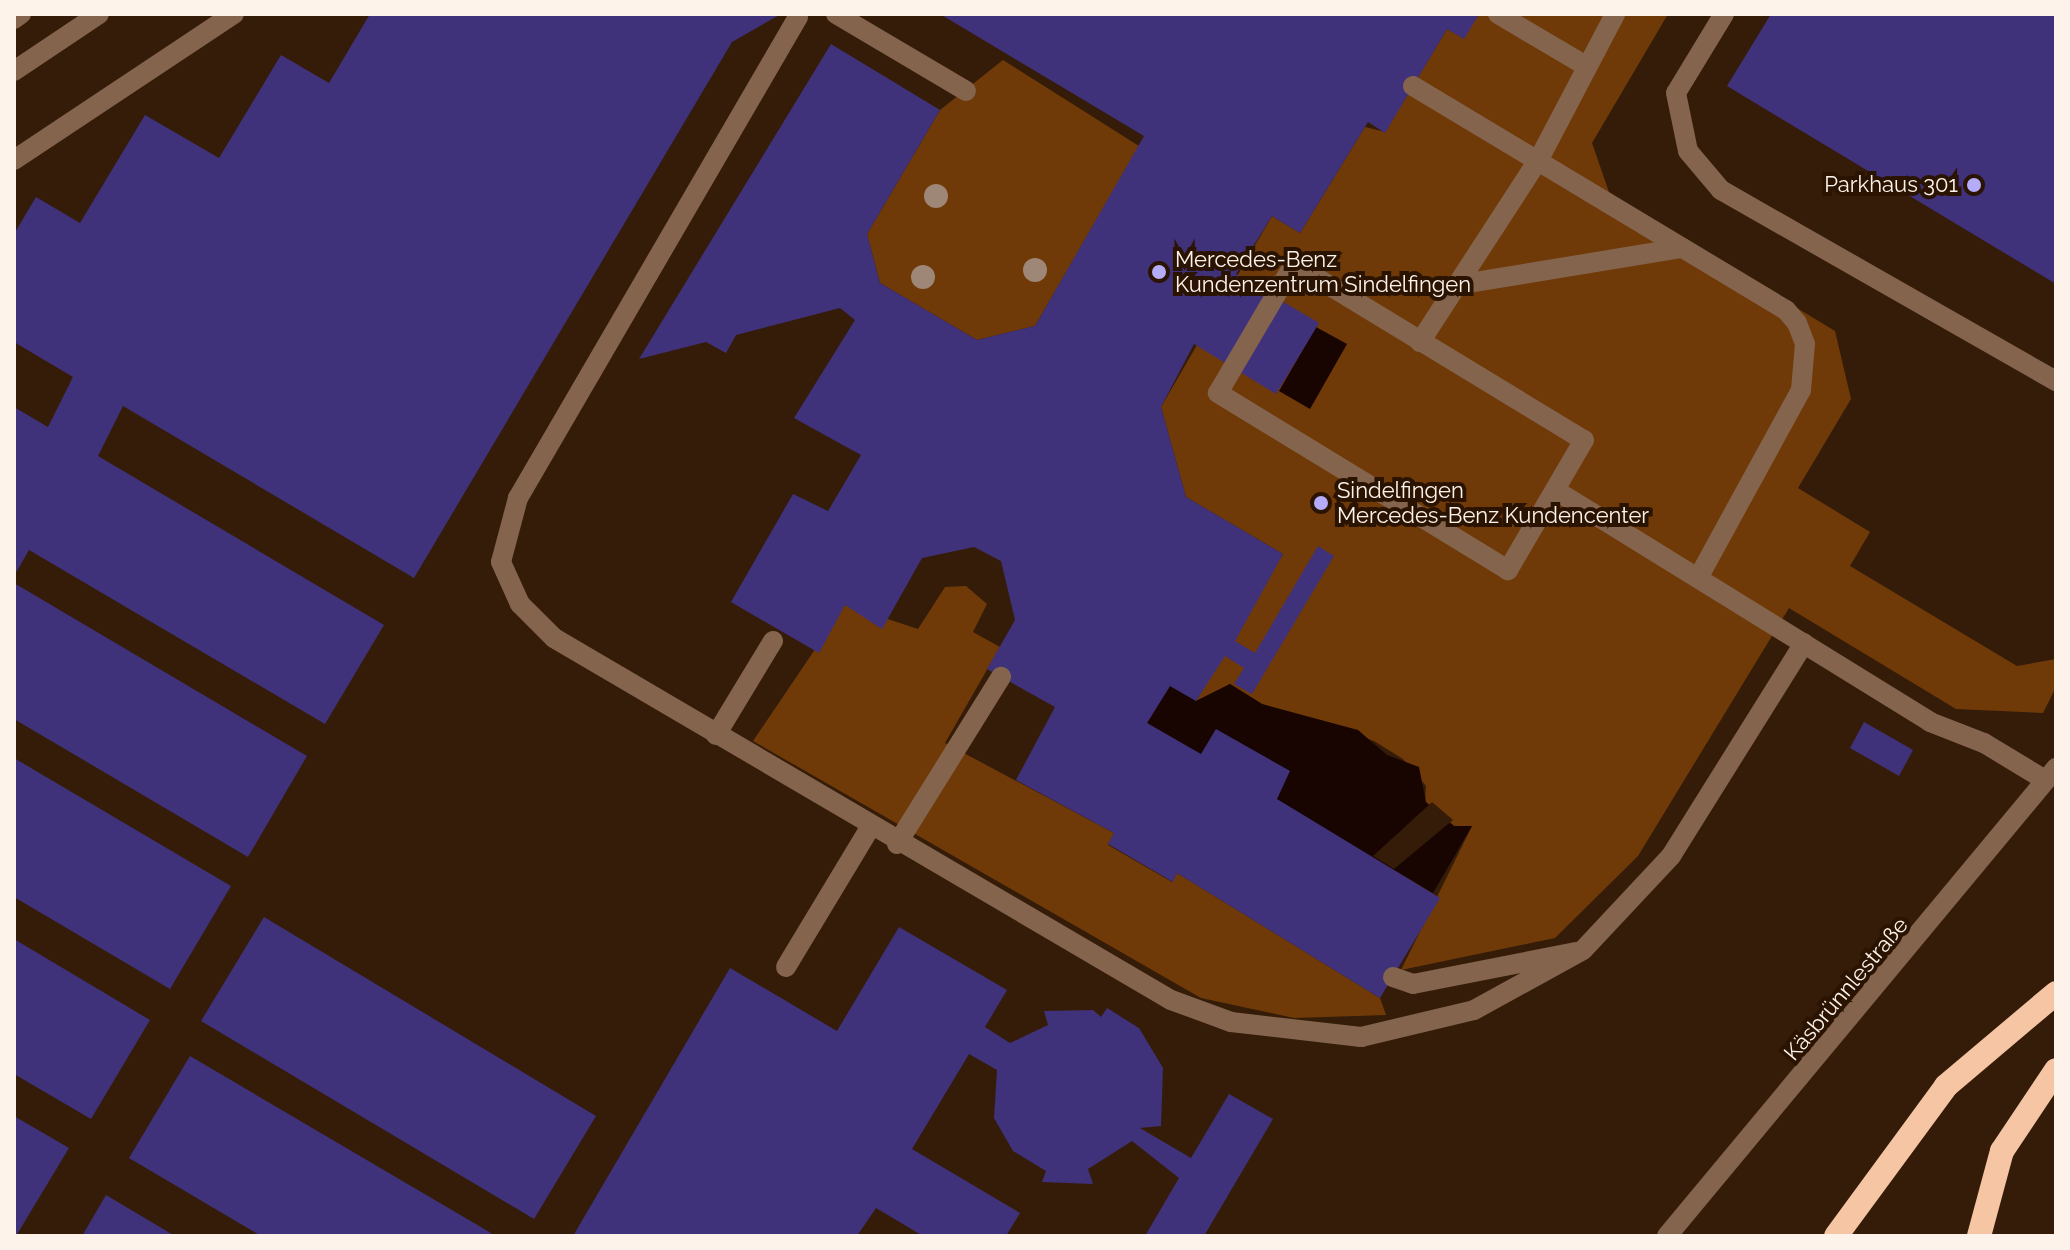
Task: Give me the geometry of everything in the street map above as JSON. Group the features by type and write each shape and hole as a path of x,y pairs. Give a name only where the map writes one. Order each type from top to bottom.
{"highway":[{"path":"1836,1236 1946,1086 2056,993"},
{"path":"1979,1236 2002,1151 2056,1070"}],"street":[{"path":"14,19 21,14"},
{"path":"14,71 99,14"},
{"path":"14,160 234,14"},
{"path":"836,14 966,91"},
{"path":"1498,14 1586,66"},
{"path":"1420,342 1539,159 1615,14"},
{"path":"1724,14 1676,93 1688,151 1721,190 2056,381"},
{"path":"799,15 518,498 501,562 520,604 554,638 897,844 1171,1000 1231,1022 1295,1033 1361,1037 1417,1027 1511,994 1583,950 1671,856 1804,643"},
{"path":"1413,86 1786,310 1805,344 1807,368 1699,576"},
{"path":"1456,285 1682,248"},
{"path":"1294,264 1584,440 1555,490 1508,570 1218,393 1294,264"},
{"path":"1555,490 1699,576 1930,722 2051,774"},
{"path":"716,735 773,641"},
{"path":"897,844 1001,677"},
{"name":"Käsbrünnlestraße","path":"1667,1236 2051,774"},
{"path":"786,967 870,828"},
{"path":"1393,977 1413,984 1583,950"}],"shaded area":[{"path":"1479,14 1668,14 1592,143 1610,195 1835,331 1851,399 1798,488 1870,532 1850,566 2017,666 2056,659 2056,687 2043,713 1956,709 1789,608 1638,856 1555,938 1401,970 1472,826 1454,826 1425,802 1426,786 1403,759 1374,741 1262,704 1230,684 1196,701 1283,554 1186,497 1161,407 1272,216 1300,233 1365,127 1385,132 1447,29 1464,38"},
{"path":"1003,60 1139,146 1035,326 977,340 880,283 867,234 940,110"},
{"path":"1316,327 1347,344 1310,409 1279,391"},
{"path":"966,586 987,604 973,632 1000,647 945,743 1114,833 1108,845 1172,882 1177,873 1380,998 1386,1015 1294,1018 1201,998 753,741 845,605 918,629 945,587"},
{"path":"1230,684 1262,704 1358,730 1387,755 1419,767 1426,802 1454,826 1472,826 1433,893 1147,723 1170,686 1196,701"}],"pier":[{"path":"1432,802 1453,820 1394,869 1373,856"}],"building":[{"path":"370,14 781,14 732,42 414,578 123,406 98,456 384,625 325,724 29,550 14,576 14,407 48,427 73,377 14,342 14,234 36,197 80,223 145,115 219,158 281,55 329,83"},
{"path":"940,14 1479,14 1464,39 1447,29 1385,133 1368,122 1300,233 1272,216 1236,274 1319,323 1276,394 1194,344 1161,407 1186,497 1283,554 1235,641 1255,653 1318,546 1334,556 1252,694 1234,684 1244,668 1225,656 1196,701 1170,686 1147,723 1201,754 1216,729 1290,771 1277,799 1440,898 1380,998 1177,873 1173,882 1108,844 1114,833 1016,780 1055,707 987,669 1015,620 1001,561 974,547 922,558 882,629 845,605 819,653 731,602 793,494 828,511 861,455 794,418 855,320 840,308 736,335 726,353 706,342 639,359 831,44 940,110 867,234 880,283 977,340 1035,326 1144,136"},
{"name":"Parkhaus 301","path":"1771,14 2056,14 2056,284 1727,86"},
{"path":"14,583 307,756 248,857 14,719"},
{"path":"1864,722 1913,750 1899,776 1850,748"},
{"path":"14,758 231,886 170,989 14,897"},
{"path":"264,917 596,1116 534,1219 201,1021"},
{"path":"899,927 1007,990 985,1027 1010,1043 1048,1025 1044,1011 1093,1010 1101,1017 1107,1008 1139,1028 1163,1068 1161,1126 1140,1128 1191,1158 1229,1094 1273,1119 1204,1236 1145,1236 1179,1178 1132,1141 1088,1169 1093,1184 1042,1182 1046,1171 1013,1151 994,1118 997,1070 969,1054 912,1149 1020,1213 1006,1236 923,1236 876,1208 857,1236 573,1236 730,968 837,1031"},
{"path":"14,939 150,1020 91,1119 14,1074"},
{"path":"190,1056 491,1233 489,1236 261,1236 129,1158"},
{"path":"14,1116 69,1148 16,1236 14,1236"},
{"path":"106,1195 175,1236 82,1236"}],"place":[{"name":"Parkhaus 301","path":"1974,185"},
{"name":"Mercedes-Benz Kundenzentrum Sindelfingen","path":"1159,272"},
{"name":"Sindelfingen Mercedes-Benz Kundencenter","path":"1321,503"}]}
